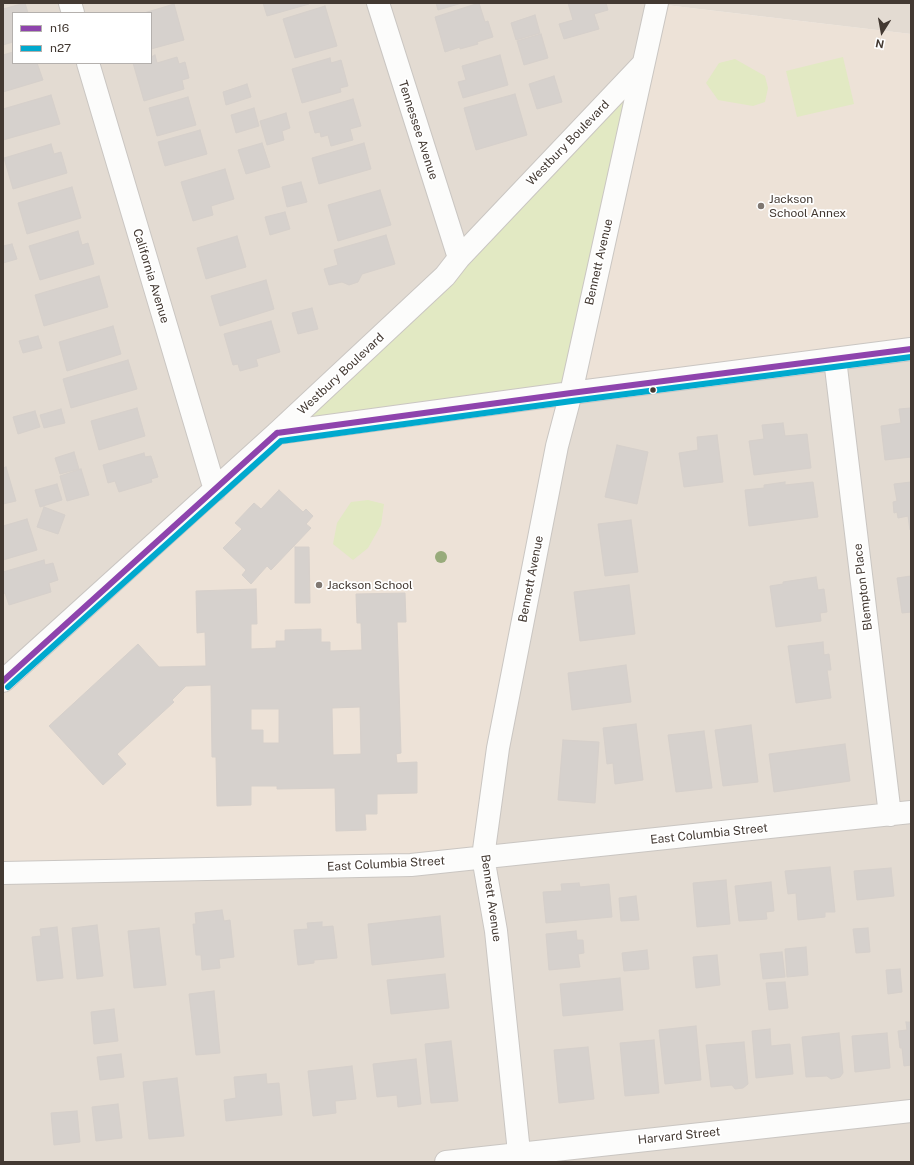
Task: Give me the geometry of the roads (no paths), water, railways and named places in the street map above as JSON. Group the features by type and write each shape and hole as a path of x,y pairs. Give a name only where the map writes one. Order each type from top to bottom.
{"street":[{"name":"Tennessee Avenue","path":"378,3 459,258"},
{"name":"Bennett Avenue","path":"520,1158 496,931 483,857 498,748 556,454 657,3"},
{"name":"California Avenue","path":"88,64 215,490"},
{"name":"Westbury Boulevard","path":"3,681 215,490 445,276 459,258 643,64"},
{"path":"277,433 570,392 911,349"},
{"name":"Blempton Place","path":"835,359 901,814"},
{"name":"East Columbia Street","path":"3,873 411,865 901,814"},
{"name":"Harvard Street","path":"446,1162 520,1158 911,1111"}],"place":[{"name":"Jackson School Annex","path":"761,206"},
{"name":"Jackson School","path":"319,585"}]}
